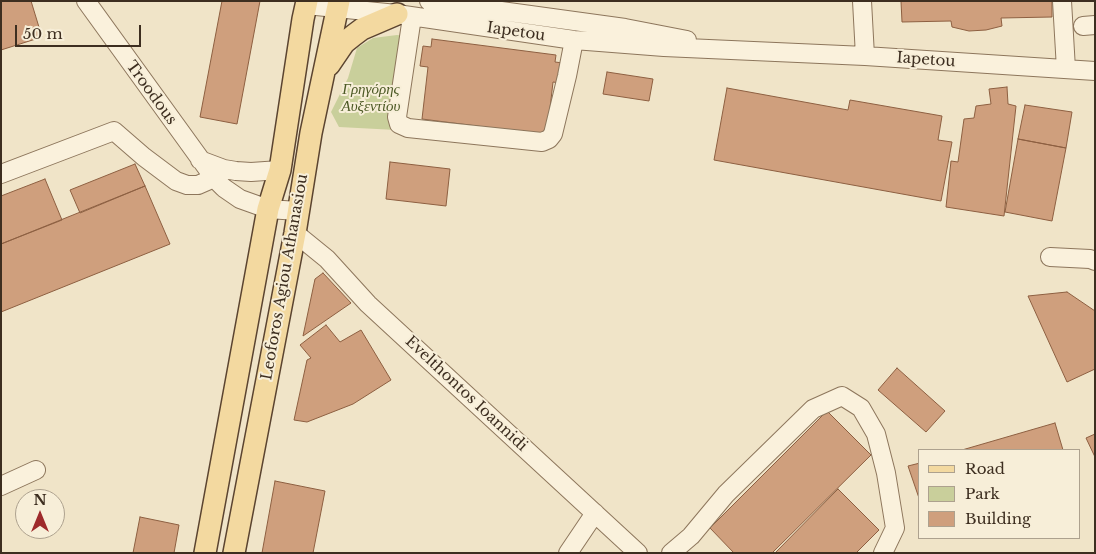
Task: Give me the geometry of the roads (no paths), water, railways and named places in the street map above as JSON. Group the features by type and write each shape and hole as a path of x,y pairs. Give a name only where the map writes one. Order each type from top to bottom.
{"main road":[{"name":"Leoforos Agiou Athanasiou","path":"205,553 268,209 280,170 306,3"},
{"name":"Leoforos Agiou Athanasiou","path":"234,553 295,233 311,133 338,5"},
{"path":"325,72 344,43 362,29 405,16"}],"street":[{"name":"Troodous","path":"86,1 199,159 224,188 240,200 268,209 298,211"},
{"name":"Iapetou","path":"429,1 625,28 727,49"},
{"path":"862,1 865,56"},
{"path":"1062,1 1066,69"},
{"name":"Iapetou","path":"306,3 338,5 574,40 664,47 865,56 1095,71"},
{"path":"405,16 397,117 399,124 408,128 542,142 549,139 553,134 574,40"},
{"path":"1,174 114,132 176,181 187,185 198,185 214,178"},
{"path":"199,159 224,169 236,171 280,170"},
{"name":"Evelthontos Ioannidi","path":"295,233 327,259 368,304 638,553"},
{"path":"1050,257 1090,259 1095,261"},
{"path":"670,553 691,536 726,494 814,409 842,396 861,408 876,434 886,473 895,528 883,553"},
{"path":"1,486 36,470"},
{"path":"568,553 595,512"}],"park label":[{"name":"Γρηγόρης Αυξεντίου","path":"371,98"}]}
